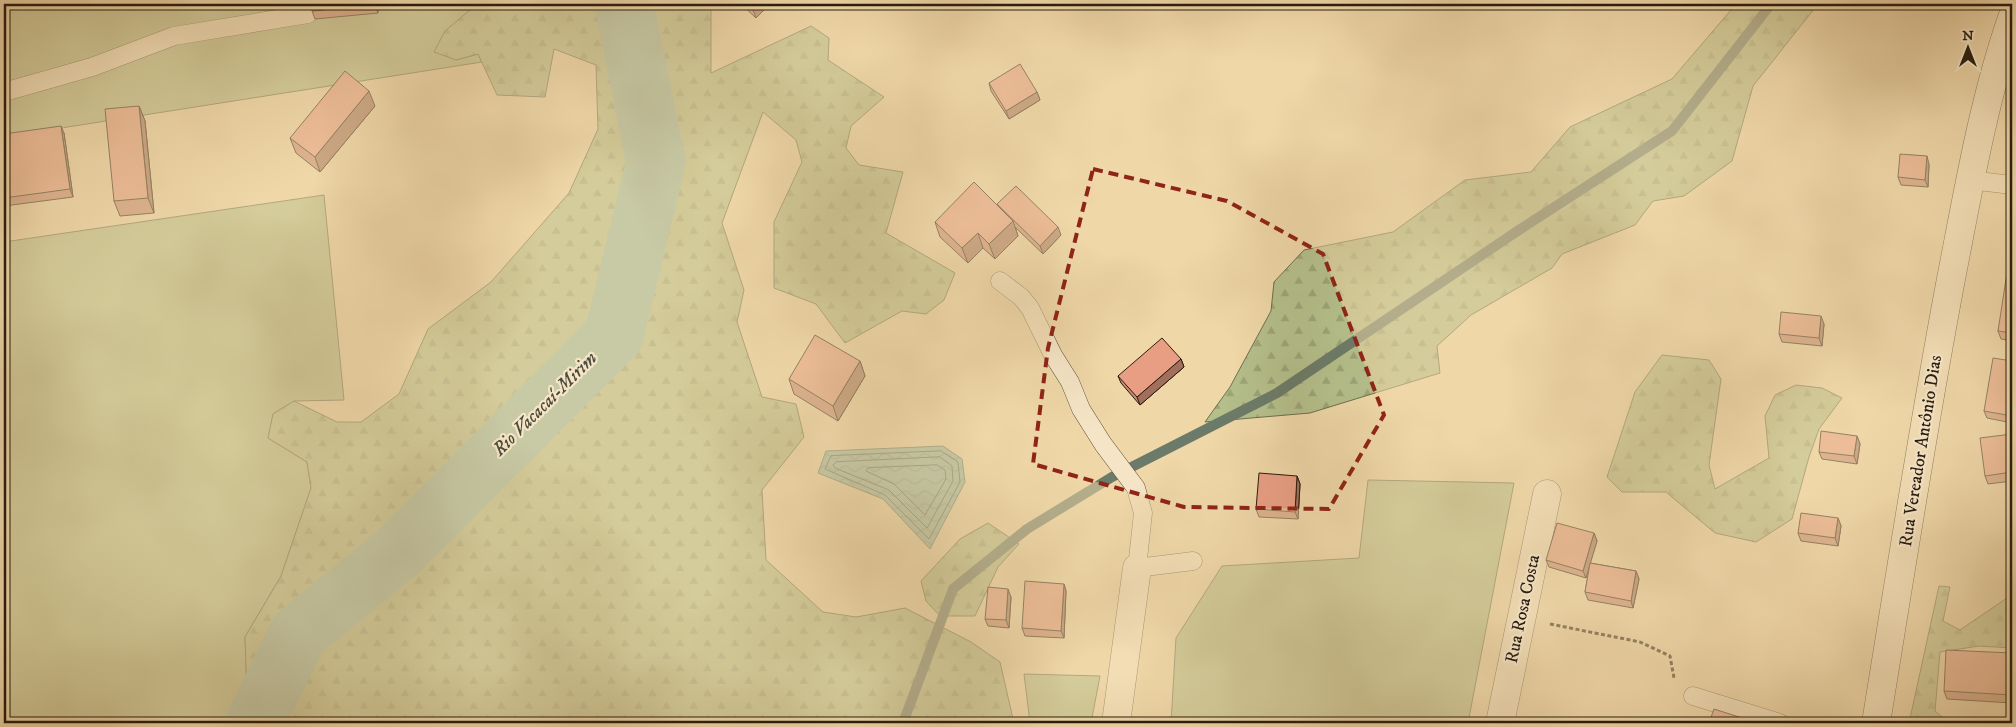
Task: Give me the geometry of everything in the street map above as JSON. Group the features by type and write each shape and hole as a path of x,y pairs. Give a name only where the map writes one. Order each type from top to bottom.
{"street":[{"name":"Rua Vereador Antônio Dias","path":"1876,723 1936,358 1970,180 2012,18"},
{"name":"Rua Rosa Costa","path":"1500,723 1547,494"},
{"path":"1116,723 1137,568"}],"lane":[{"path":"4,92 92,67 174,36 308,14"},
{"path":"1970,180 2012,185"},
{"path":"1000,281 1021,297 1030,308 1052,355 1070,382 1081,409 1103,444 1136,488 1143,513 1137,568 1193,561"},
{"path":"1693,696 1780,723"}],"path":[{"path":"1521,619 1640,642 1670,656 1676,684 1693,696"}],"highlighted area":[{"path":"1093,169 1227,201 1323,254 1384,415 1329,509 1184,507 1033,464 1048,348"}],"green space":[{"path":"4,4 477,4 446,31 456,60 478,54 482,62 4,137"},
{"path":"477,4 711,4 711,73 811,26 829,38 828,60 884,97 851,126 846,148 859,165 903,172 886,233 955,273 944,300 926,314 902,311 845,343 816,304 774,288 774,222 802,162 796,140 763,112 722,223 744,290 737,322 762,397 796,404 804,437 762,490 766,560 823,612 856,617 905,608 971,642 1000,662 1013,719 1010,723 248,723 245,637 281,576 311,488 307,462 268,438 273,414 294,401 337,422 361,422 399,394 428,329 491,282 569,193 598,129 596,65 554,49 545,97 497,95 478,54 456,60 434,52 445,31"},
{"path":"1736,4 1818,4 1753,86 1732,161 1684,196 1653,201 1635,225 1562,254 1552,268 1471,315 1437,346 1440,373 1310,413 1205,422 1230,387 1271,311 1274,282 1304,250 1393,232 1465,180 1531,172 1570,127 1672,79"},
{"path":"324,195 344,400 294,401 273,414 268,438 307,462 311,488 281,576 245,637 248,723 4,723 4,242"},
{"path":"1662,355 1709,360 1721,379 1709,465 1715,489 1769,458 1765,416 1775,395 1796,385 1822,388 1842,398 1819,429 1809,457 1792,519 1756,542 1715,533 1666,492 1622,492 1607,477 1635,392"},
{"path":"1368,480 1514,483 1468,723 1171,723 1176,638 1222,566 1359,558"},
{"path":"988,523 1019,544 998,567 975,616 940,616 926,601 921,581 960,539"},
{"path":"2012,583 2012,648 1979,646 1940,652 1935,711 1949,723 1909,723 1939,586 1950,587 1943,621 1960,630 2007,598"},
{"path":"1024,674 1100,676 1091,723 1030,723"}],"water":[{"path":"943,446 962,459 965,482 930,549 883,499 818,473 826,451"}],"building":[{"path":"312,4 375,4 375,5 312,11"},
{"path":"1020,64 1037,92 1006,111 989,83"},
{"path":"345,71 369,91 315,157 290,138"},
{"path":"139,106 148,198 114,201 105,109"},
{"path":"61,126 70,189 4,198 4,134"},
{"path":"1900,154 1927,156 1925,180 1898,177"},
{"path":"974,182 1013,221 989,244 978,233 962,248 935,222"},
{"path":"1016,186 1058,227 1040,246 997,204"},
{"path":"2008,266 2012,267 2012,333 1998,331"},
{"path":"1781,312 1821,316 1819,338 1779,334"},
{"path":"815,335 860,361 833,406 789,379"},
{"path":"1162,338 1181,359 1137,397 1118,376"},
{"path":"1993,358 2012,361 2012,416 1984,411"},
{"path":"1821,431 1857,436 1854,456 1819,452"},
{"path":"2012,434 2012,472 1985,476 1980,438"},
{"path":"1259,473 1297,476 1295,512 1256,509"},
{"path":"1801,513 1838,518 1835,538 1798,533"},
{"path":"1557,523 1594,533 1583,571 1546,560"},
{"path":"1590,563 1636,571 1631,601 1585,592"},
{"path":"1025,581 1064,584 1061,631 1022,628"},
{"path":"988,587 1008,589 1006,620 985,619"},
{"path":"1946,650 2012,653 2012,695 1944,691"},
{"path":"1714,709 1758,723 1709,723"}],"waterway":[{"name":"Rio Vacacaí-Mirim","path":"255,723 298,634 398,552 614,335 656,162 624,4"},
{"path":"903,723 953,589 1027,529 1112,477 1277,393 1519,230 1672,131 1771,4"}]}
